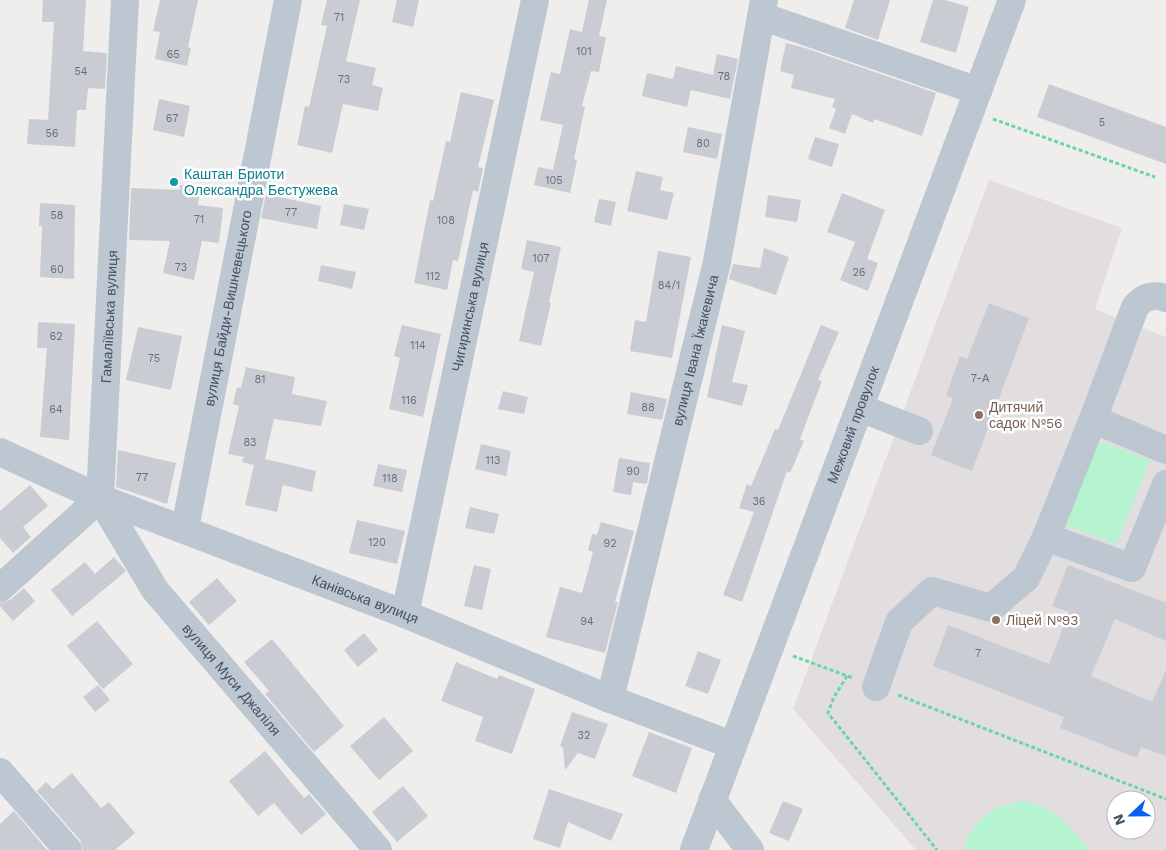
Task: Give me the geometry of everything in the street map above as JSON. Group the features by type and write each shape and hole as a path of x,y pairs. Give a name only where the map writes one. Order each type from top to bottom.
{"street":[{"name":"Гамаліївська вулиця","path":"100,498 125,0"},
{"name":"вулиця Байди-Вишневецького","path":"185,528 288,0"},
{"name":"Чигиринська вулиця","path":"405,614 535,0"},
{"name":"Межовий провулок","path":"694,850 860,408 981,103 1012,0"},
{"path":"762,8 981,103"},
{"name":"вулиця Івана Їжакевича","path":"610,698 717,262 762,8"},
{"path":"876,687 899,622 932,591 991,608 1026,578 1046,537 1135,307 1142,299 1156,295 1166,298"},
{"path":"860,408 919,431"},
{"path":"1093,418 1166,450"},
{"name":"Канівська вулиця","path":"0,452 100,498 185,528 732,745"},
{"path":"1046,537 1132,568 1166,484"},
{"path":"0,588 100,498"},
{"name":"вулиця Муси Джаліля","path":"100,498 155,590 378,850"},
{"path":"0,772 68,850"},
{"path":"712,800 750,850"}],"path":[{"path":"981,103 1155,177"},
{"path":"799,658 1166,799"},
{"path":"847,676 834,697 828,713 938,850"}],"shaded area":[{"name":"Ліцей №93","path":"989,180 1122,228 1095,309 1166,337 1166,850 916,850 793,709"}],"green space":[{"path":"1096,440 1150,460 1117,544 1063,525"},
{"path":"1023,801 1046,809 1062,818 1090,850 964,850 972,830 988,813 1003,805"}],"building":[{"path":"43,0 86,0 83,51 107,53 105,89 88,88 86,110 77,110 75,147 27,144 29,119 48,120 54,22 42,22"},
{"path":"160,0 198,0 188,47 191,48 187,66 155,59 160,32 153,31"},
{"path":"327,0 360,0 346,61 376,68 372,85 383,88 378,111 343,104 332,153 297,145 305,106 309,107 327,26 321,25"},
{"path":"397,0 419,0 413,27 392,22"},
{"path":"589,0 607,0 599,36 606,37 599,72 591,71 582,106 585,107 574,159 577,160 570,193 534,185 538,167 553,170 563,125 540,120 551,72 560,74 570,29 582,32"},
{"path":"854,0 890,0 878,40 845,28"},
{"path":"933,0 945,0 969,7 956,53 920,42"},
{"path":"786,43 936,93 922,136 874,119 873,123 852,114 845,134 829,128 836,109 832,107 835,99 791,88 794,75 780,71"},
{"path":"717,54 738,59 730,99 691,90 687,107 642,96 647,73 673,79 676,66 713,75"},
{"path":"1049,84 1166,127 1166,164 1037,117"},
{"path":"461,92 494,100 478,167 483,168 478,192 473,190 458,261 453,260 447,290 414,283 430,200 433,201 446,141 450,142"},
{"path":"159,99 190,106 184,137 153,130"},
{"path":"688,127 722,134 717,159 683,152"},
{"path":"815,137 839,144 832,167 808,159"},
{"path":"636,171 663,177 660,190 674,193 667,220 627,211"},
{"path":"180,185 200,188 198,205 223,208 219,243 202,241 194,280 163,273 170,241 129,240 131,188 180,190"},
{"path":"842,193 885,210 867,259 878,263 868,291 840,280 855,242 827,232"},
{"path":"266,194 321,206 317,229 261,218"},
{"path":"768,195 801,200 797,222 765,217"},
{"path":"599,199 616,202 611,226 594,222"},
{"path":"40,203 75,205 74,279 40,277 42,226 39,226"},
{"path":"344,204 369,209 364,230 340,225"},
{"path":"527,240 561,247 541,346 519,341 534,272 521,269"},
{"path":"764,248 789,257 776,295 729,279 733,264 760,268"},
{"path":"658,251 691,257 672,358 630,351 635,320 646,322"},
{"path":"321,265 356,272 352,289 318,281"},
{"path":"989,303 1029,318 972,471 931,455 953,398 946,396 960,356 967,359"},
{"path":"38,322 75,324 69,440 40,437 47,348 37,348"},
{"path":"402,325 441,334 423,417 389,409 400,358 394,356"},
{"path":"722,325 745,331 732,382 748,385 742,406 707,397"},
{"path":"821,325 839,332 818,380 822,381 800,439 804,441 790,473 787,471 742,602 723,595 754,512 739,508 747,484 751,486 775,429 778,430"},
{"path":"138,327 182,336 171,390 126,380"},
{"path":"246,367 295,377 292,394 327,401 321,426 274,419 265,459 316,471 312,492 283,485 277,512 245,505 254,465 242,462 244,457 228,454 239,406 233,404 237,387 241,388"},
{"path":"503,391 528,397 524,414 498,409"},
{"path":"631,392 667,399 662,420 627,414"},
{"path":"481,444 511,451 506,476 475,469"},
{"path":"118,450 176,463 167,504 116,487"},
{"path":"619,458 650,463 647,484 633,482 631,495 613,492"},
{"path":"378,464 407,470 402,492 373,486"},
{"path":"30,485 48,506 23,527 31,537 13,553 0,538 0,511"},
{"path":"470,507 499,514 494,534 465,528"},
{"path":"357,520 405,531 397,564 349,553"},
{"path":"601,522 634,531 615,602 618,602 605,653 546,637 560,587 582,593 593,552 588,550 592,534 597,535"},
{"path":"114,557 126,571 72,616 51,590 85,562 95,574"},
{"path":"474,565 491,569 482,610 464,606"},
{"path":"1068,565 1166,603 1166,641 1115,619 1091,676 1152,702 1166,670 1166,756 1141,747 1137,758 1060,728 1064,717 933,666 948,625 1049,664 1069,612 1052,606"},
{"path":"217,578 237,601 209,625 189,602"},
{"path":"24,588 35,601 13,621 0,606 0,603 10,600"},
{"path":"97,621 133,664 103,689 67,646"},
{"path":"364,633 378,650 358,667 344,650"},
{"path":"272,639 344,726 314,752 265,694 269,691 244,662"},
{"path":"698,651 721,660 708,694 685,686"},
{"path":"456,662 497,679 499,675 535,689 512,754 475,741 483,717 441,701"},
{"path":"98,685 110,700 95,712 83,697"},
{"path":"572,712 608,724 595,759 578,753 565,770 563,747 560,746"},
{"path":"384,717 413,751 379,780 350,746"},
{"path":"649,732 692,748 676,793 632,776"},
{"path":"265,751 304,798 309,794 326,814 301,835 274,803 258,816 229,781"},
{"path":"72,773 101,808 109,802 135,833 115,850 83,850 80,840 37,791 46,782 53,789"},
{"path":"403,786 428,816 397,842 372,812"},
{"path":"549,789 623,814 611,841 568,822 560,848 533,839"},
{"path":"783,801 803,809 789,841 769,833"},
{"path":"14,811 47,850 0,850 0,824"}],"place":[{"name":"Каштан Бриоти Олександра Бестужева","path":"174,182"},
{"name":"Дитячий садок №56","path":"979,415"},
{"name":"Ліцей №93","path":"996,620"}]}
